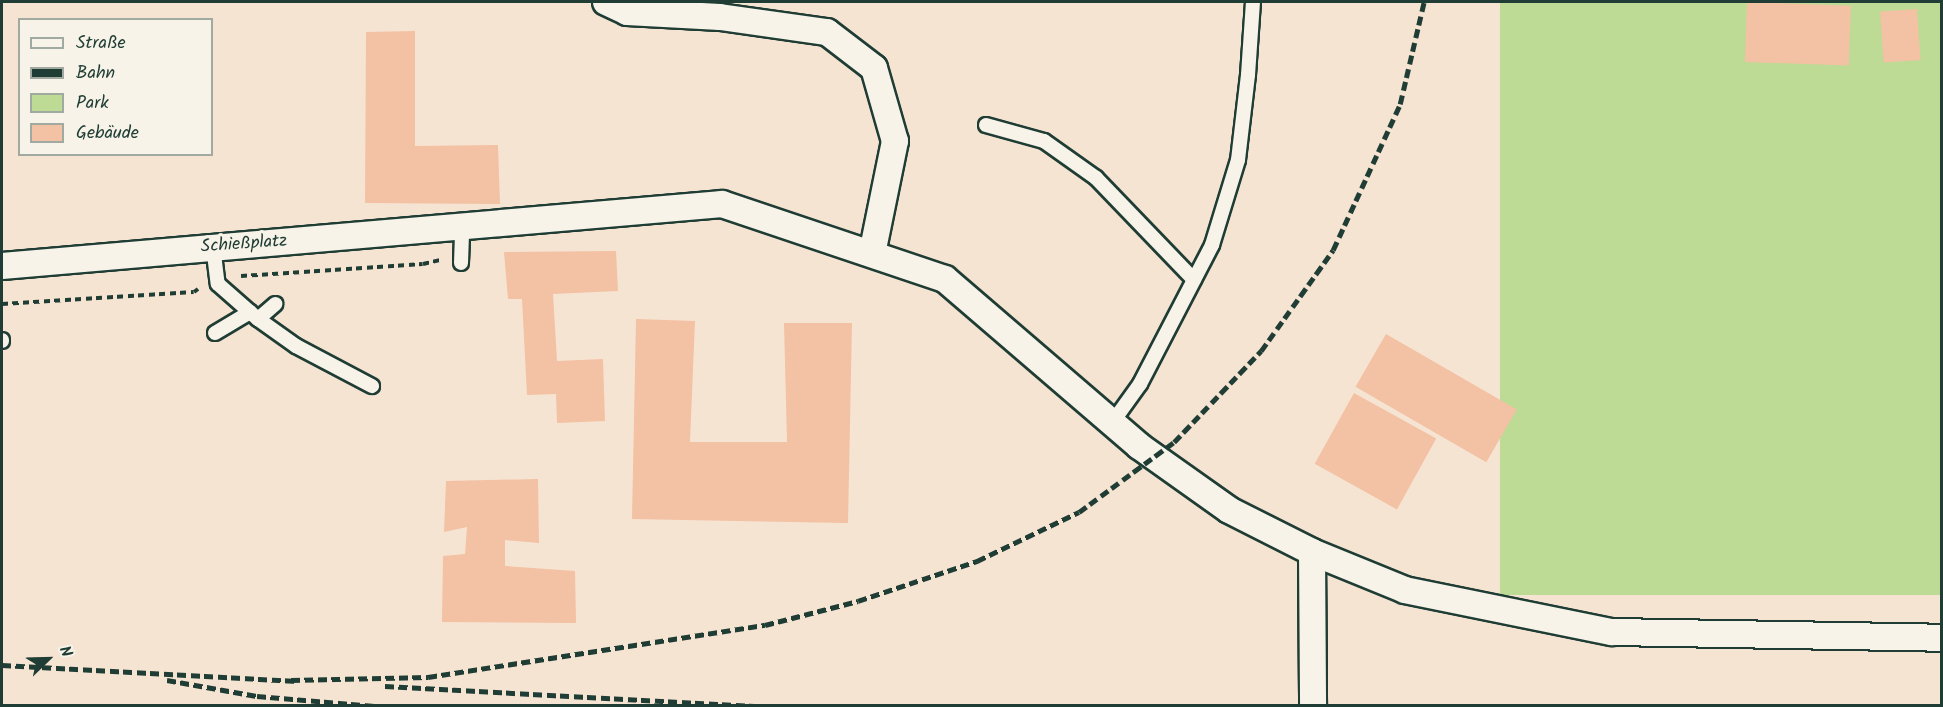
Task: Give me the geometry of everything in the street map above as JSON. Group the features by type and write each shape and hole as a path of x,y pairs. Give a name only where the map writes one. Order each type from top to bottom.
{"street":[{"path":"606,2 627,12 720,17 827,32 874,68 895,141 872,255"},
{"name":"Schießplatz","path":"2,266 213,246 722,204 945,279 1139,446 1229,510 1312,552 1405,590 1612,632 1941,638"},
{"path":"1312,552 1313,705"}],"lane":[{"path":"1112,423 1140,384 1212,245 1238,160 1248,75 1253,2"},
{"path":"986,125 1044,141 1096,178 1194,280"},
{"path":"461,263 475,226"},
{"path":"213,246 218,284 254,316 296,346 372,386"},
{"path":"215,333 275,304"}],"green space":[{"path":"1500,2 1941,2 1941,595 1500,595"}],"building":[{"path":"1747,2 1851,6 1849,66 1745,62"},
{"path":"1917,9 1921,60 1884,62 1880,12"},
{"path":"415,31 415,146 498,145 500,204 365,203 366,32"},
{"path":"616,251 618,291 553,294 557,361 603,359 605,421 557,423 556,394 527,395 522,299 508,299 504,252"},
{"path":"636,319 695,321 690,442 787,442 784,323 852,323 848,523 632,519"},
{"path":"1386,334 1517,409 1486,462 1356,387"},
{"path":"1354,393 1436,439 1397,509 1315,464"},
{"path":"538,479 539,543 505,540 505,566 575,571 576,623 442,622 443,556 465,554 467,527 444,532 446,481"}],"railway":[{"path":"291,680 428,677 765,625 858,601 977,561 1079,512 1174,442 1261,351 1333,250 1400,104 1424,2"},
{"path":"2,665 298,681"},
{"path":"167,680 257,696 375,706"},
{"path":"385,686 754,706"}]}
